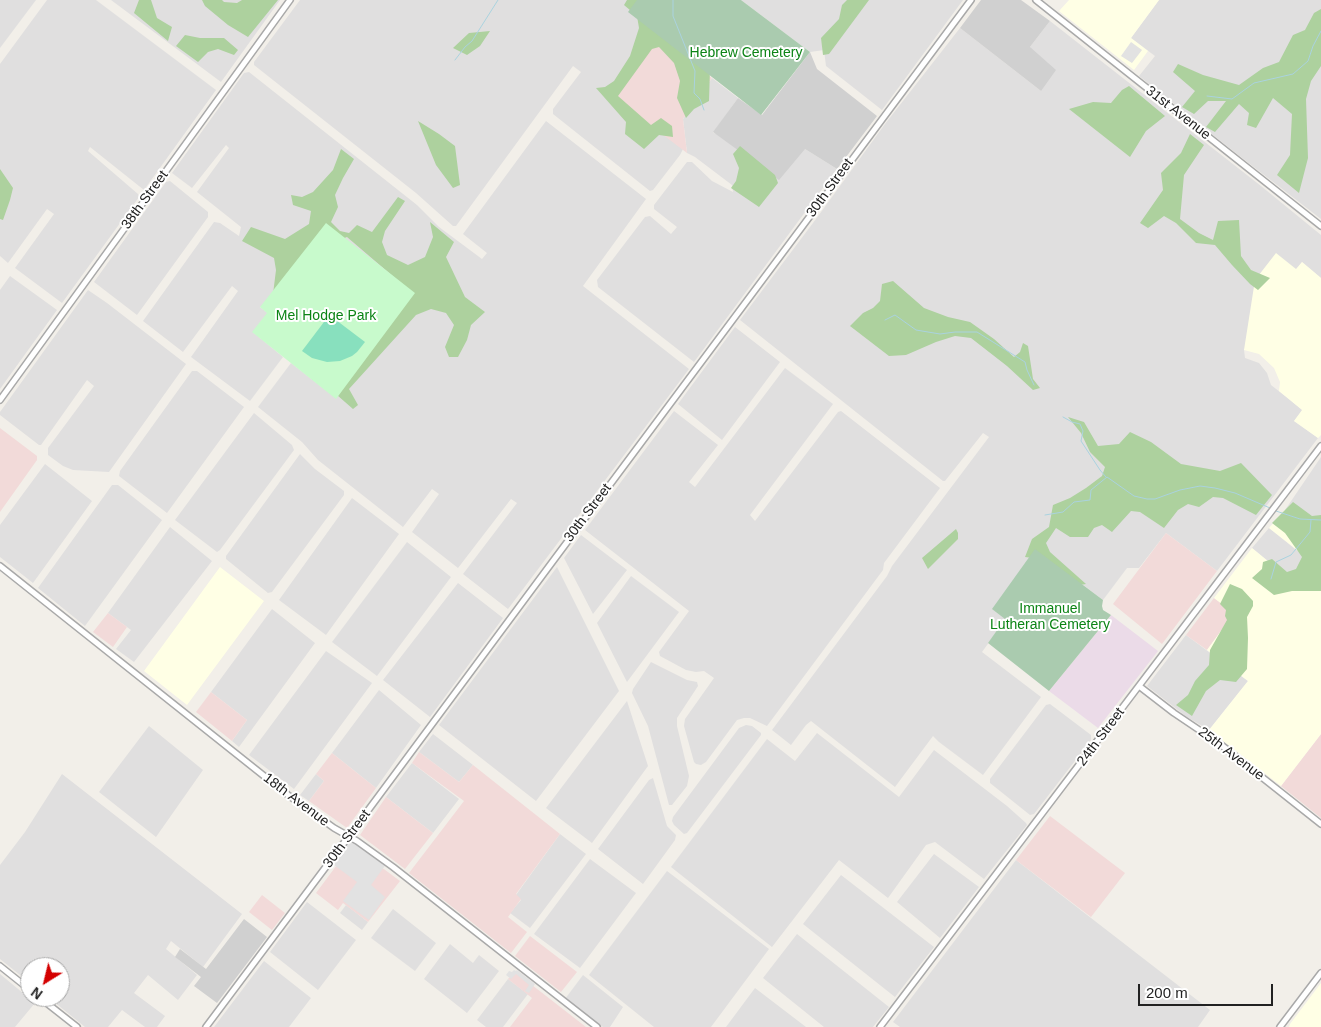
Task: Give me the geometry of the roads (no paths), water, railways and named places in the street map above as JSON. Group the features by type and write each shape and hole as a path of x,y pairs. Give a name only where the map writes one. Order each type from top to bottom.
{"street":[{"name":"38th Street","path":"0,400 290,0"},
{"name":"30th Street","path":"206,1027 971,0"},
{"name":"31st Avenue","path":"1036,0 1321,226"},
{"name":"24th Street","path":"880,1027 1321,446"},
{"name":"18th Avenue","path":"0,566 288,795 408,878 597,1027"},
{"name":"25th Avenue","path":"1139,686 1174,713 1220,744 1321,824"},
{"path":"0,966 20,982"},
{"path":"1280,1027 1321,973"},
{"path":"52,1007 77,1027"}],"waterway":[{"path":"455,60 472,41 498,0"},
{"path":"673,0 673,16 695,71 694,93 700,99 704,110"},
{"path":"1207,96 1232,99 1254,83 1293,74 1308,61 1321,31"},
{"path":"885,320 895,315 916,330 940,334 977,332 1025,362 1034,385"},
{"path":"1063,417 1080,424 1083,431 1081,441 1106,477"},
{"path":"1045,515 1063,512 1074,502 1090,500 1091,490 1107,477 1134,496 1147,499 1155,499 1180,490 1200,486 1235,493 1270,508"},
{"path":"1276,511 1300,519 1321,520"},
{"path":"1271,579 1276,562 1291,555 1310,532 1311,520"}],"park label":[{"name":"Hebrew Cemetery","path":"746,53"},
{"name":"Mel Hodge Park","path":"326,316"},
{"name":"Immanuel Lutheran Cemetery","path":"1050,618"}]}
